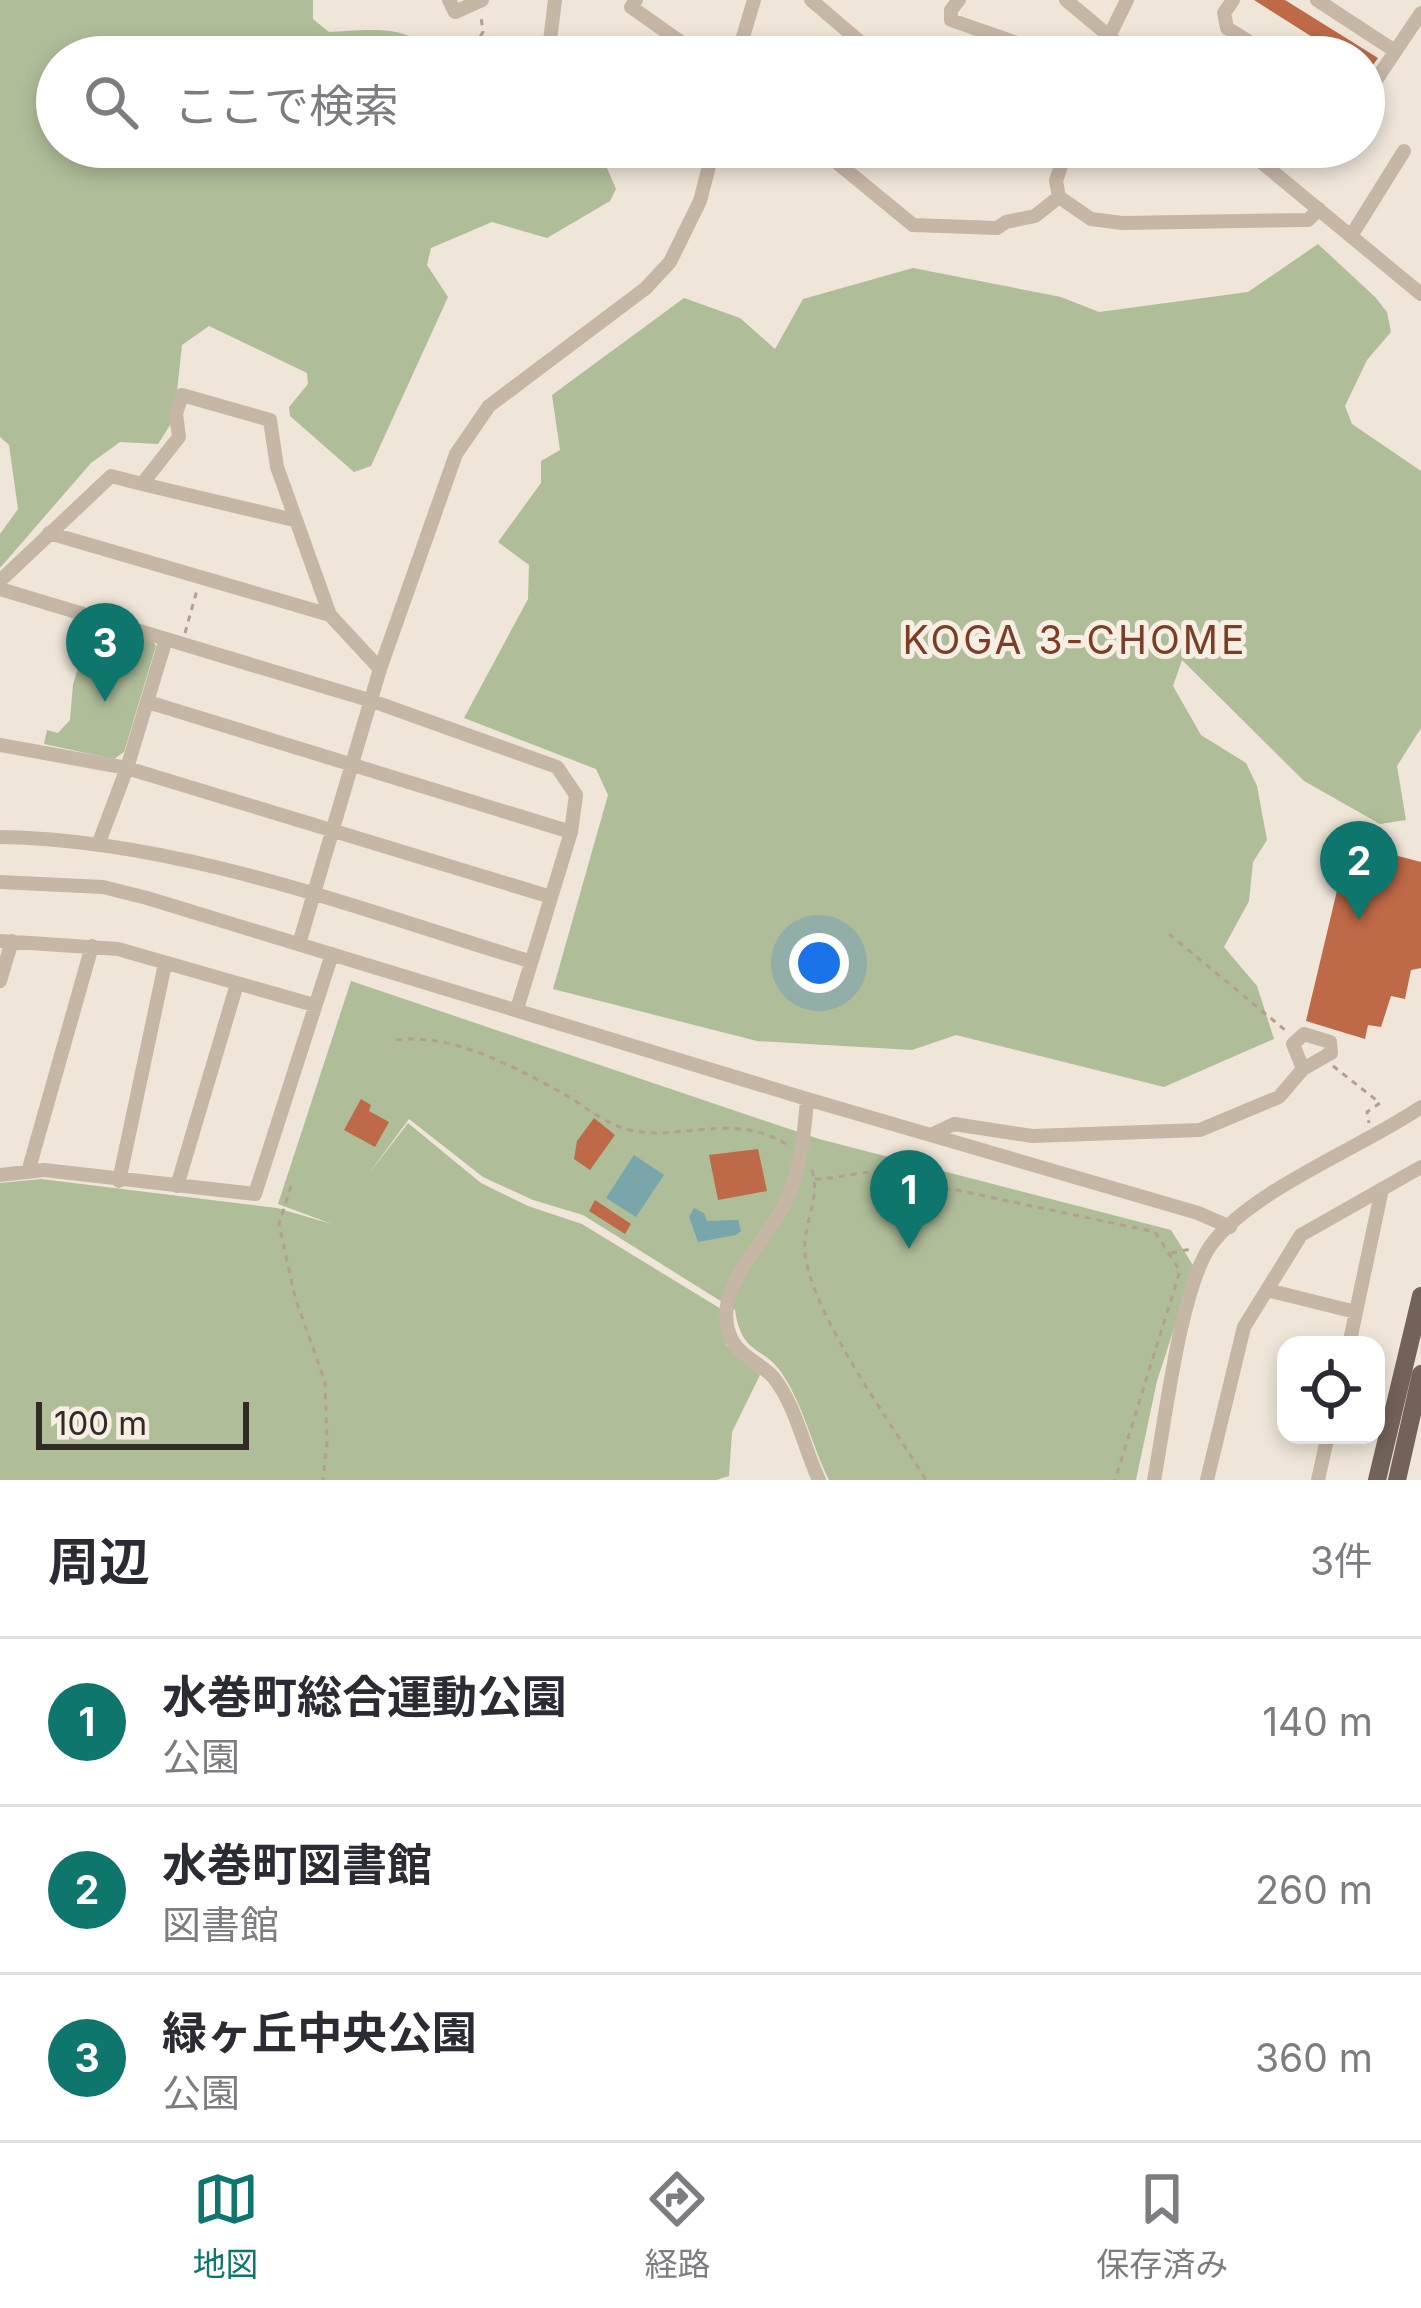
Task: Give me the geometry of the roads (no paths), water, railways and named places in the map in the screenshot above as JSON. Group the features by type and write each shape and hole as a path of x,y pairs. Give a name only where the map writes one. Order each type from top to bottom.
{"main road":[{"path":"1377,1480 1421,1296"},
{"path":"1397,1480 1421,1374"}],"street":[{"path":"449,0 455,12 481,2"},
{"path":"551,36 555,0"},
{"path":"743,36 754,0"},
{"path":"811,0 853,36"},
{"path":"959,0 951,10 951,20 997,36"},
{"path":"1072,2 1108,35 1127,0"},
{"path":"1233,0 1223,14 1227,28 1240,36"},
{"path":"1317,0 1372,36"},
{"path":"633,3 675,36"},
{"path":"1385,66 1421,13"},
{"path":"1385,44 1395,51"},
{"path":"1351,236 1404,151"},
{"path":"299,944 380,669 444,480 463,442 489,406 646,288 670,262 700,201 708,168"},
{"path":"844,168 913,225 997,228 1035,216 1059,196"},
{"path":"1060,168 1059,196 1090,219 1122,223 1308,220 1319,209"},
{"path":"1269,168 1421,294"},
{"path":"142,484 179,437 176,414 182,395 270,420 277,467 330,615 380,669"},
{"path":"294,520 111,476 0,585 372,701 557,767 577,795 571,832 517,1009"},
{"path":"50,533 330,615"},
{"path":"98,845 174,640"},
{"path":"148,702 571,832"},
{"path":"0,745 128,768 551,897"},
{"path":"0,837 157,854 529,961"},
{"path":"0,882 103,887 933,1134 954,1124 1032,1136 1200,1130 1279,1097 1303,1070 1325,1060 1334,1047 1330,1042 1304,1034 1296,1039 1293,1044 1303,1070"},
{"path":"0,981 6,941 92,946 314,1005"},
{"path":"28,1172 92,946"},
{"path":"0,1175 44,1170 255,1194 332,954"},
{"path":"119,1181 165,964"},
{"path":"177,1186 237,984"},
{"path":"807,1099 802,1157 784,1207 726,1307 732,1340 773,1377 794,1415 819,1480"},
{"path":"1154,1480 1198,1269 1212,1244 1264,1199 1421,1108"},
{"path":"916,1129 1198,1213 1230,1227"},
{"path":"1207,1480 1244,1327 1301,1235 1421,1167"},
{"path":"1351,1336 1382,1189"},
{"path":"1267,1290 1357,1312"},
{"path":"1318,1480 1326,1444"}],"water":[{"path":"634,1155 664,1175 636,1217 606,1198"},
{"path":"694,1208 707,1221 738,1220 741,1231 698,1242 689,1217"}],"place":[{"name":"緑ヶ丘中央公園","path":"105,702"},
{"name":"水巻町図書館","path":"1359,920"},
{"name":"水巻町総合運動公園","path":"909,1249"}],"district":[{"name":"KOGA 3-CHOME","path":"1075,640"}]}
